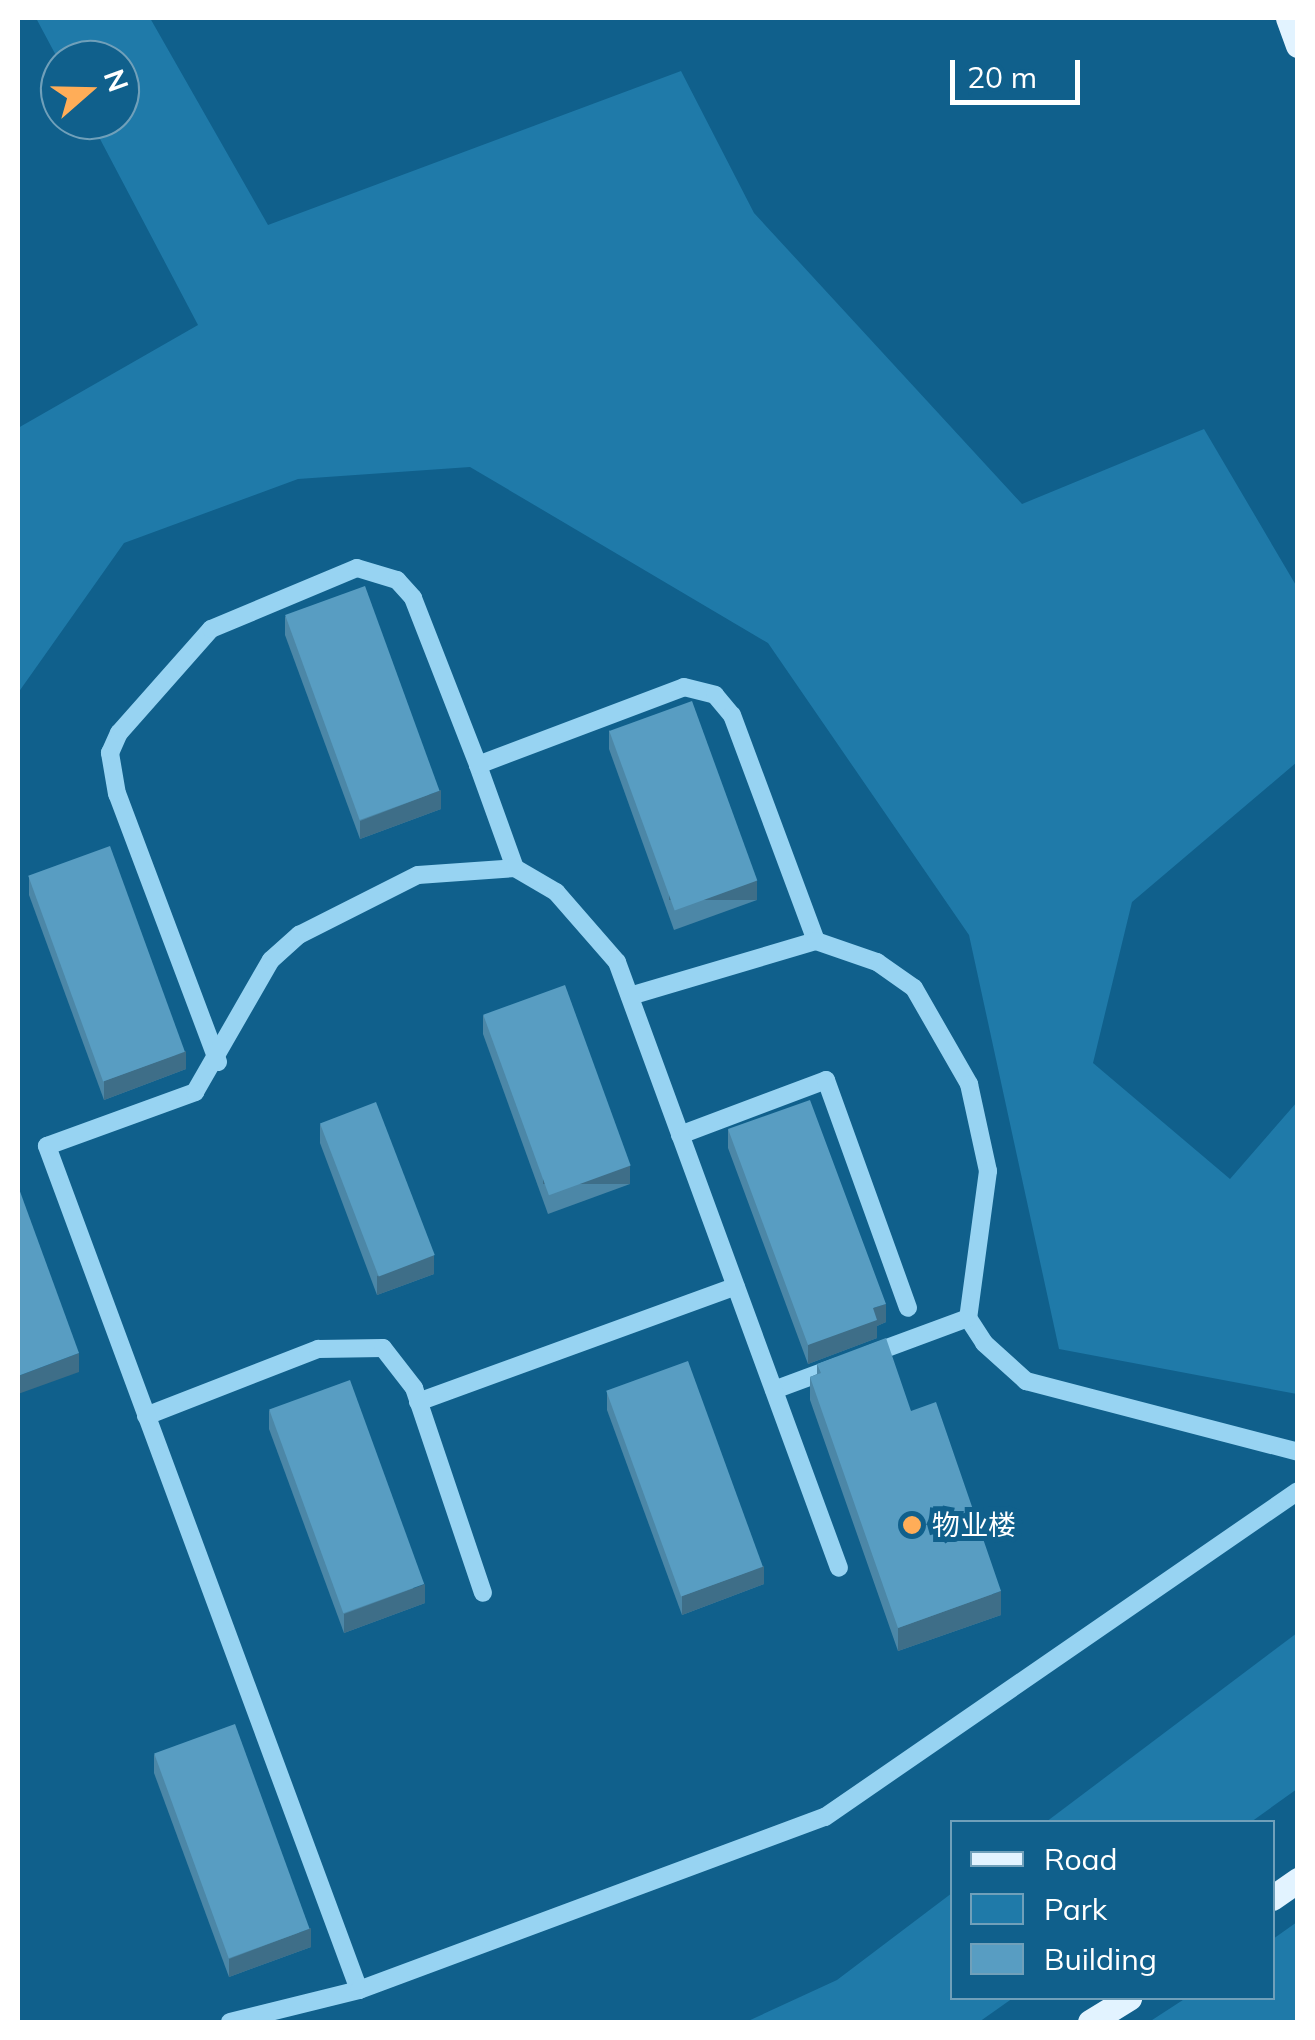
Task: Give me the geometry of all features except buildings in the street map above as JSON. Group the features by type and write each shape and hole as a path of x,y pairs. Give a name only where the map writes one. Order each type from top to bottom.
{"main road":[{"path":"1288,18 1298,46"},
{"path":"1275,1896 1298,1880"},
{"path":"1090,2022 1126,2000"}],"street":[{"path":"218,1062 117,794 110,753 120,733 212,630 356,568 398,580 413,598 515,868 591,928 630,996 839,1568"},
{"path":"478,765 684,686 715,695 732,714 816,941"},
{"path":"359,1990 47,1146 195,1092 218,1062 234,1016 299,936 418,875 515,868"},
{"path":"630,996 816,941 914,988 969,1084 988,1171 968,1318"},
{"path":"680,1135 826,1080 908,1308"},
{"path":"418,1402 736,1286"},
{"path":"774,1390 968,1318"},
{"path":"968,1318 1026,1381 1298,1452"},
{"path":"146,1416 352,1342 402,1362 483,1593"},
{"path":"230,2022 359,1990 825,1817 1298,1491"}],"green space":[{"path":"36,18 150,18 268,225 681,71 754,213 1022,504 1204,429 1297,587 1297,762 1132,902 1093,1063 1230,1179 1297,1102 1297,1394 1059,1349 969,935 768,643 470,467 298,479 124,543 18,693 18,428 198,325 101,140 140,140 140,40 48,40"},
{"path":"1297,1633 1297,1789 1254,1820 1049,1820"},
{"path":"950,1895 950,2000 1010,2000 979,2022 746,2022 837,1980"},
{"path":"1297,1922 1297,2022 1149,2022 1183,2000 1275,2000 1275,1938"}],"place":[{"name":"物业楼","path":"912,1525"}]}
